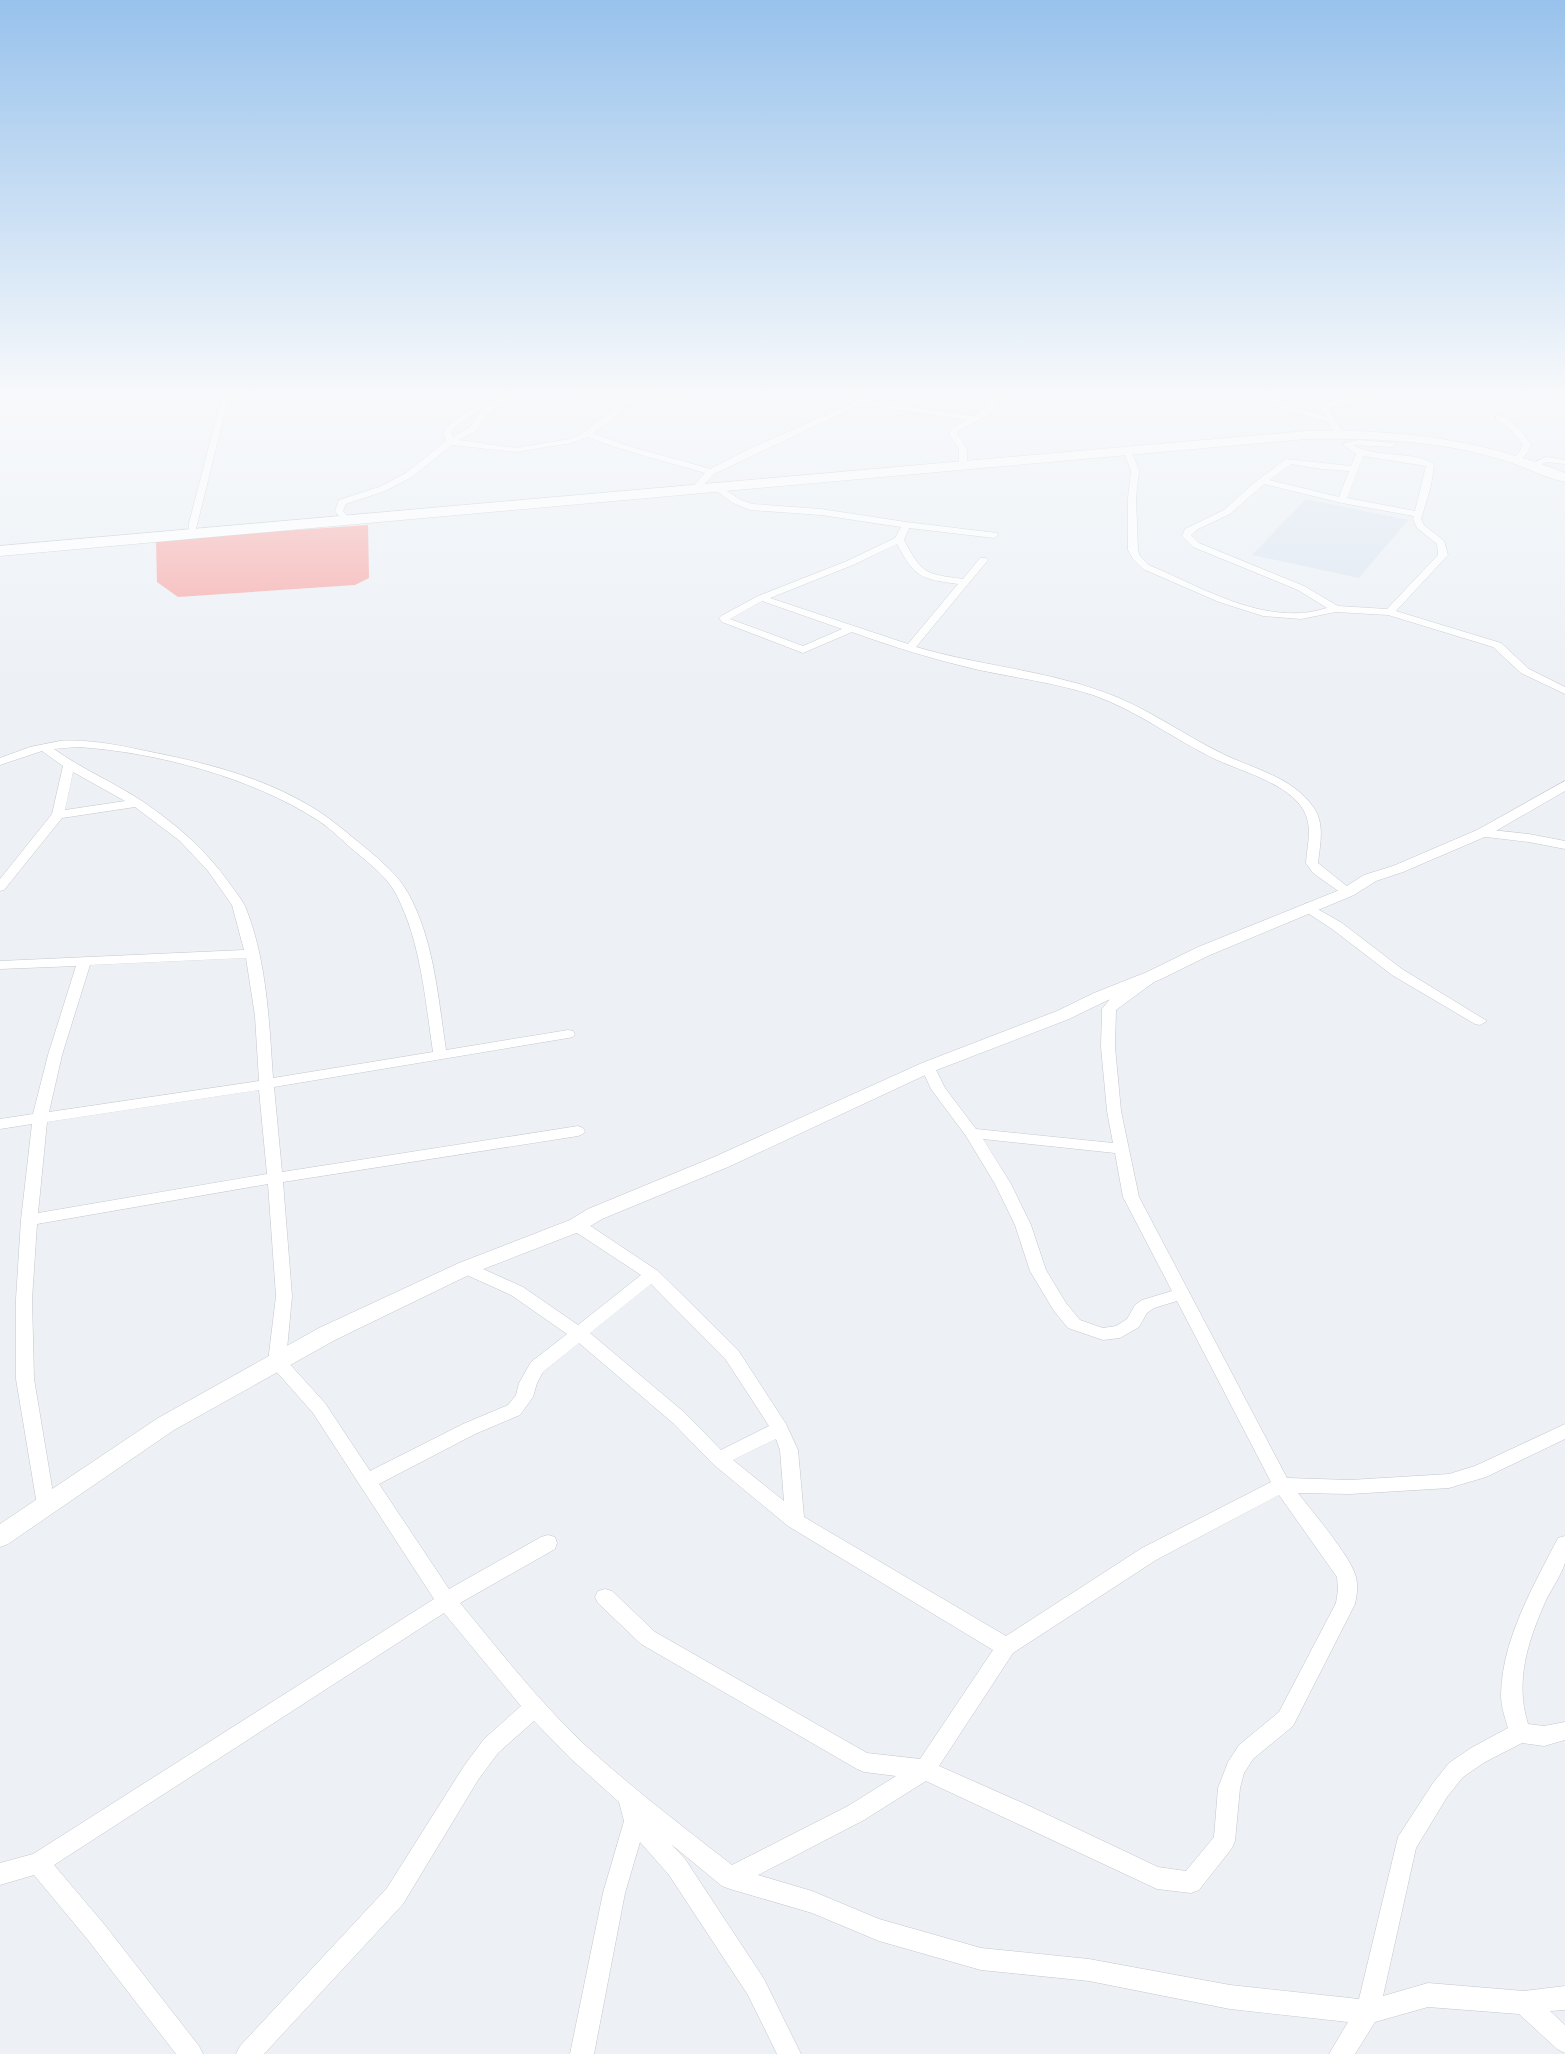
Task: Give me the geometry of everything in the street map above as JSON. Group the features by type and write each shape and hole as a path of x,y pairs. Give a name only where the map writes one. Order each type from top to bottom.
{"highway":[{"path":"0,551 730,486"}],"street":[{"path":"195,533 194,513 202,486"},
{"path":"195,533 211,486"},
{"path":"348,521 338,511 342,502 388,486"},
{"path":"1133,486 1133,550 1136,558 1146,567 1222,600 1266,614 1301,616 1336,609 1389,612 1497,645 1524,671 1565,691"},
{"path":"1257,486 1227,512 1195,527 1186,536 1196,545 1301,588 1336,609"},
{"path":"1282,486 1342,500 1419,514"},
{"path":"1342,500 1347,486"},
{"path":"1389,612 1443,555 1441,543 1420,526 1417,519 1427,486"},
{"path":"717,487 736,501 750,506 821,512 906,525 994,535"},
{"path":"851,629 803,650 724,618 726,615 761,598 850,563 899,540 906,525"},
{"path":"899,540 913,567 920,574 927,577 966,582"},
{"path":"911,648 983,560"},
{"path":"761,598 851,629 960,662 1046,678 1117,700 1145,714 1218,756 1280,785 1296,795 1309,809 1314,828 1315,845 1312,863 1317,870 1348,892"},
{"path":"0,762 26,751 44,747 68,744 99,745 187,762 253,784 289,800 325,821 388,873 402,892 416,929 427,975 440,1054"},
{"path":"44,747 69,765 137,803 184,838 212,868 238,905 252,954 262,1016 284,1296 277,1362 319,1408 446,1601 534,1707 577,1751 626,1794 730,1878 812,1902 879,1930 981,1959 1089,1970 1230,1997 1368,2012 1428,1995 1524,2003 1565,1998"},
{"path":"0,887 58,815 69,765"},
{"path":"0,1536 166,1424 327,1334 466,1268 577,1225 595,1214 721,1162 928,1067 1063,1015 1100,997 1154,976 1204,951 1348,892 1370,878 1482,832 1565,785"},
{"path":"58,815 137,803"},
{"path":"1482,832 1565,845"},
{"path":"1307,908 1337,926 1397,972 1480,1021"},
{"path":"0,965 252,954"},
{"path":"46,1505 25,1379 24,1299 29,1220 40,1117 55,1055 84,962"},
{"path":"604,1597 648,1638 864,1762 924,1770 1016,1811 1156,1878 1191,1882 1224,1841 1229,1788 1235,1769 1246,1752 1286,1719 1345,1604 1348,1590 1346,1576 1337,1560 1282,1485 1130,1197 1120,1149 1108,1047 1109,1009 1115,1002 1154,976"},
{"path":"0,1124 266,1084 568,1034"},
{"path":"928,1067 945,1100 972,1133 1003,1184 1023,1225 1038,1271 1060,1307 1074,1324 1103,1334 1120,1332 1133,1323 1141,1309 1148,1304 1181,1294"},
{"path":"29,1220 274,1178 578,1131"},
{"path":"972,1133 1120,1149"},
{"path":"577,1225 652,1275 732,1355 780,1430 789,1450 795,1521"},
{"path":"466,1268 517,1291 580,1334 672,1413 719,1459 795,1521 1006,1647"},
{"path":"367,1481 469,1428 514,1410 524,1397 528,1383 537,1367 652,1275"},
{"path":"719,1459 780,1430"},
{"path":"730,1878 856,1813 924,1770 1006,1647 1150,1554 1282,1485 1350,1487 1449,1481 1480,1472 1565,1431"},
{"path":"0,1874 38,1863 446,1601 548,1543"},
{"path":"1520,1733 1511,1697 1516,1659 1534,1605 1565,1544"},
{"path":"248,2054 395,1896 471,1773 491,1746 534,1707"},
{"path":"1341,2054 1368,2012 1406,1844 1440,1790 1456,1770 1478,1755 1520,1733 1544,1736 1565,1732"},
{"path":"626,1794 635,1820 677,1867 756,1987 789,2054"},
{"path":"582,2054 614,1893 635,1820"},
{"path":"38,1863 102,1940 191,2054"},
{"path":"1524,2003 1565,2041"}],"shaded area":[{"path":"1306,499 1408,520 1359,578 1252,555"},
{"path":"368,525 369,578 355,585 178,597 157,582 156,540"}]}
